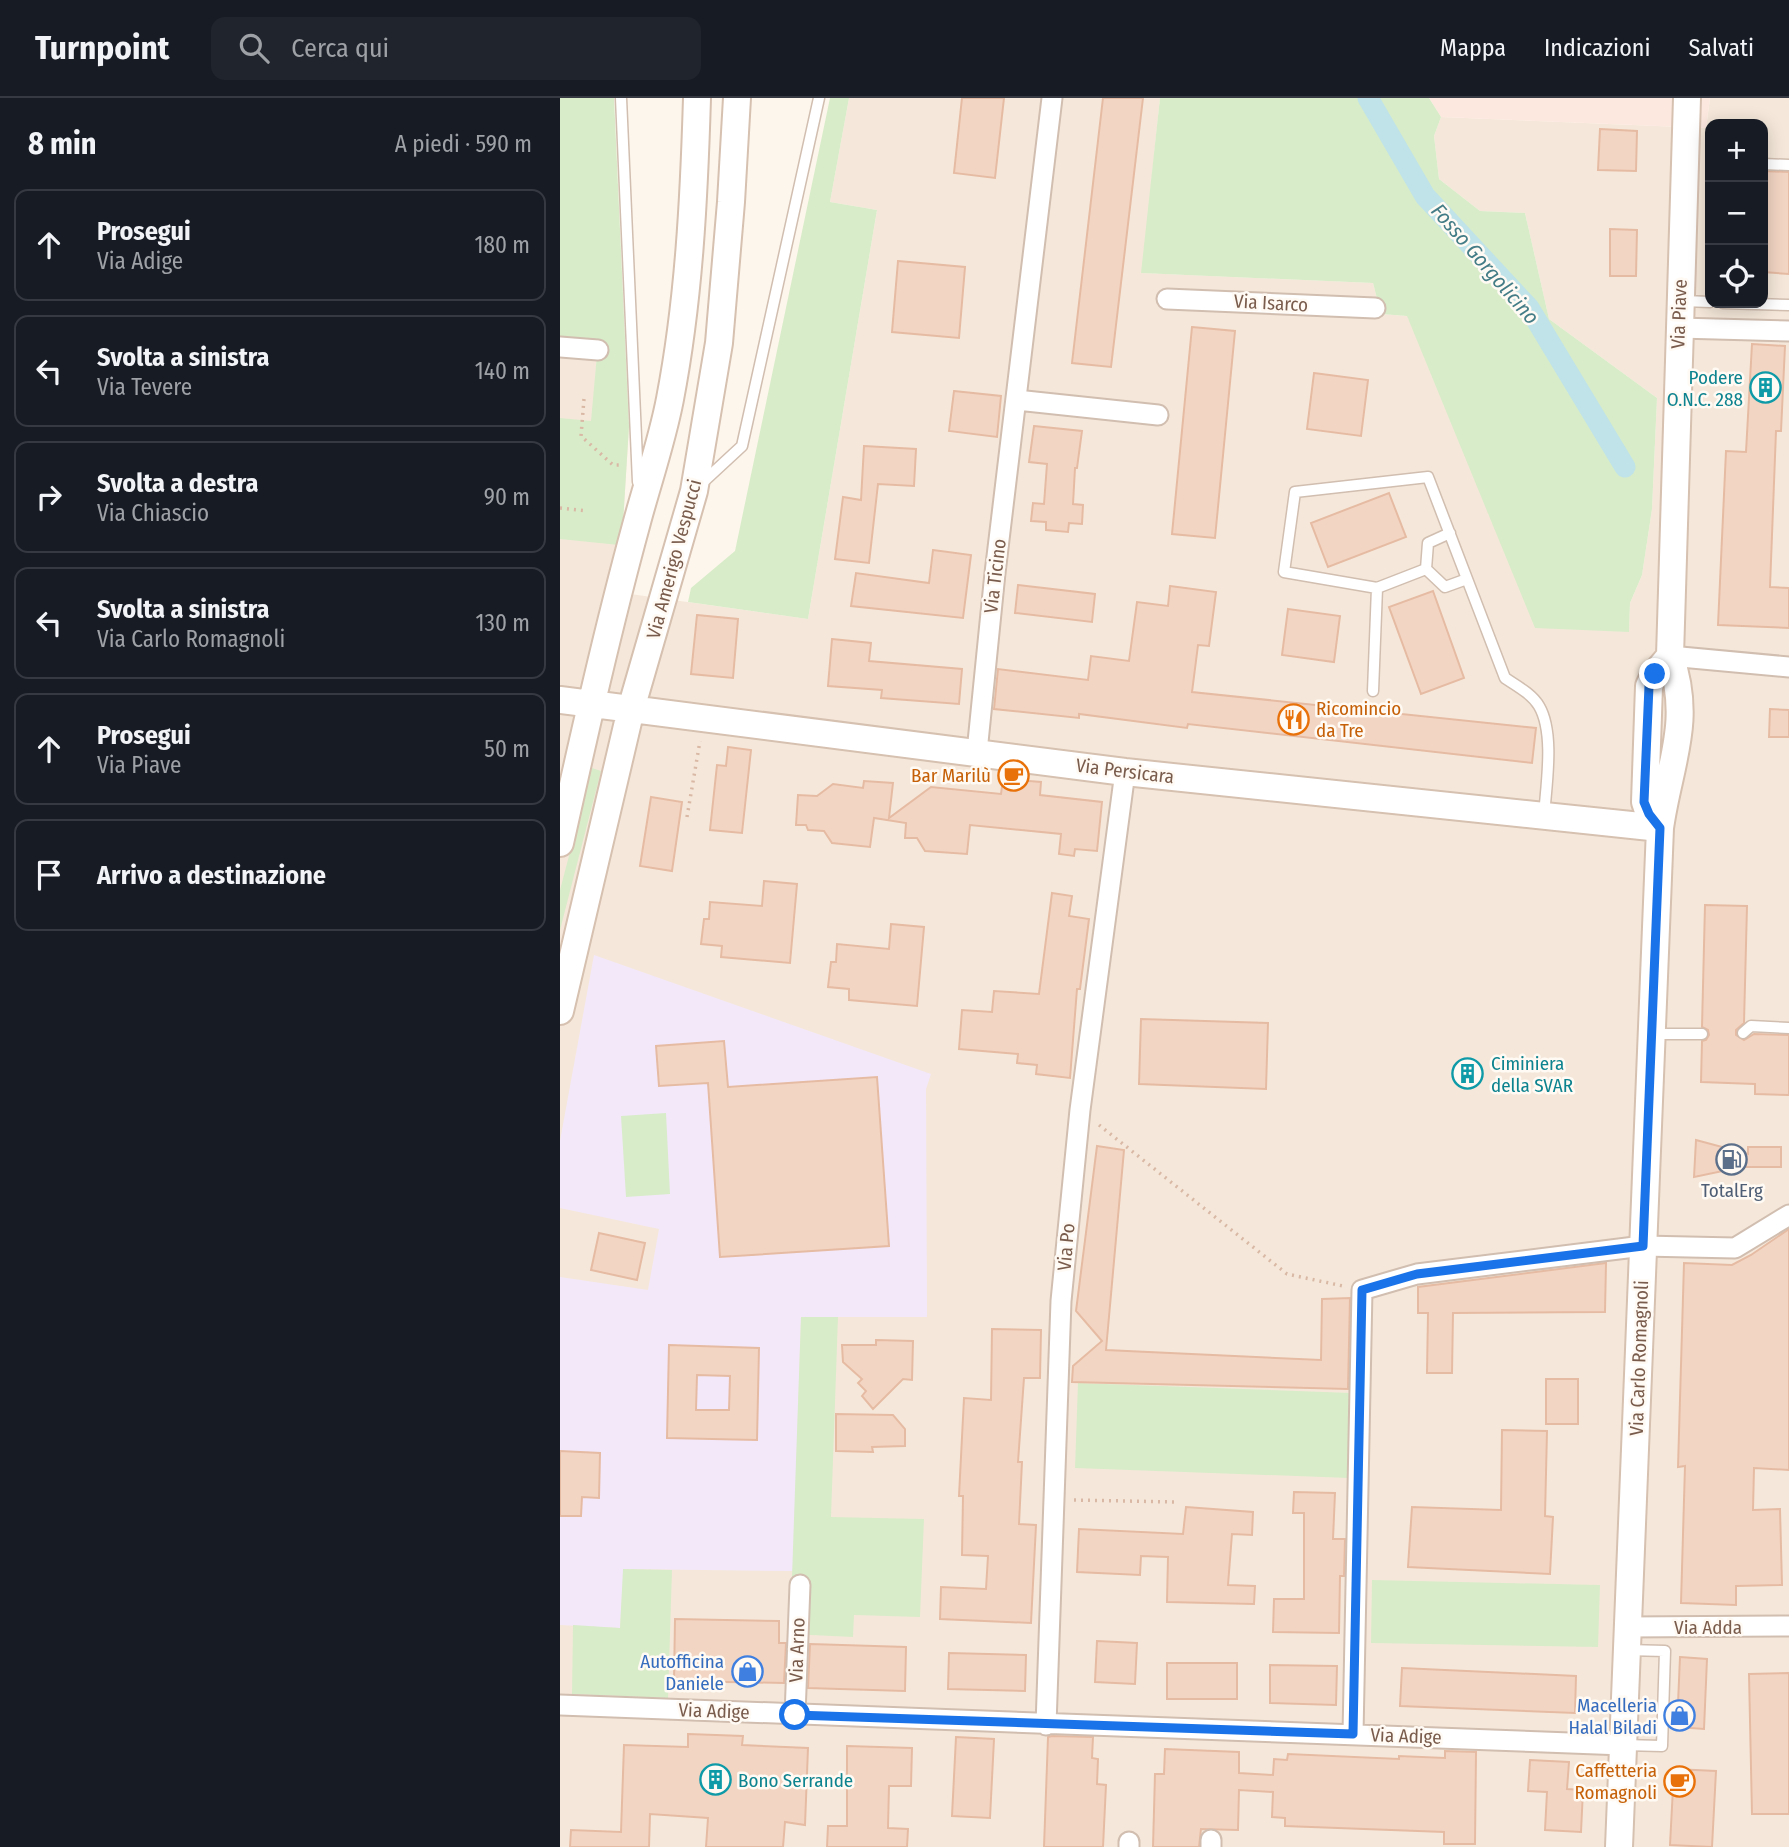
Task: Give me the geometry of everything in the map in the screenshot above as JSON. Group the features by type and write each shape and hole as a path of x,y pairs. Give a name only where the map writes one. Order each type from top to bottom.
{"street":[{"path":"560,843 590,703 661,443 670,398 682,330 697,98"},
{"name":"Via Amerigo Vespucci","path":"560,1011 631,709 694,491 719,343 737,98"},
{"name":"Via Ticino","path":"977,752 1052,98"},
{"name":"Via Piave","path":"1670,656 1687,98"},
{"name":"Via Isarco","path":"1167,299 1375,308"},
{"path":"1678,328 1789,331"},
{"path":"560,347 598,350"},
{"path":"1016,400 1158,415"},
{"path":"1660,828 1644,802 1649,686 1655,674 1670,656 1789,667"},
{"path":"560,691 590,703"},
{"path":"560,700 590,703"},
{"name":"Via Persicara","path":"590,703 1125,772 1660,828"},
{"name":"Via Po","path":"1046,1725 1061,1301 1080,1110 1125,772"},
{"name":"Via Carlo Romagnoli","path":"1619,1847 1660,828"},
{"path":"1353,1734 1362,1290 1417,1274 1643,1246 1735,1248 1789,1215"},
{"name":"Via Arno","path":"795,1715 800,1586"},
{"name":"Via Adda","path":"1627,1639 1789,1626"},
{"name":"Via Adige","path":"560,1705 1623,1745"}],"lane":[{"path":"621,98 638,464 637,523"},
{"path":"694,491 742,446 819,98"},
{"path":"1768,164 1789,165"},
{"path":"1679,301 1705,302"},
{"path":"1768,304 1789,305"},
{"path":"1426,569 1377,588 1284,572 1295,492 1428,477 1506,678 1525,690 1539,706 1546,727 1544,816"},
{"path":"1426,569 1428,543 1450,533"},
{"path":"1426,569 1445,587 1467,579"},
{"path":"1373,691 1377,588"},
{"path":"1743,1033 1751,1026 1789,1028"},
{"path":"1652,1034 1702,1034"},
{"path":"1623,1745 1662,1746 1665,1651 1627,1639"}],"path":[{"path":"584,399 581,436 613,465 638,464"},
{"path":"560,508 587,511"},
{"path":"687,817 704,719"},
{"path":"1080,1110 1287,1274 1362,1290"},
{"path":"1054,1500 1177,1502"}],"shaded area":[{"path":"849,98 1160,98 1142,273 1373,283 1381,314 1407,316 1629,632 1630,603 1642,575 1652,509 1657,398 1549,319 1525,213 1480,211 1439,179 1434,136 1441,117 1705,128 1705,308 1768,308 1768,119 1707,119 1710,98 1789,98 1789,1847 560,1847 560,338 598,343 592,421 629,426 623,523 609,591 808,619 877,210 830,202"},
{"path":"1429,98 1710,98 1705,128 1441,117"},
{"path":"594,955 931,1074 926,1089 927,1317 801,1317 793,1571 624,1569 620,1628 560,1625 560,1277 648,1290 659,1229 560,1208 560,1141"}],"green space":[{"path":"560,98 614,98 629,426 623,523 619,545 560,539 560,418 591,421 598,343 560,338"},
{"path":"830,98 849,98 830,202 877,210 808,619 688,602 691,588 735,551"},
{"path":"1160,98 1429,98 1441,117 1434,136 1439,179 1480,211 1525,213 1549,319 1657,398 1652,509 1642,575 1630,603 1629,632 1535,628 1407,316 1381,314 1373,283 1141,273"},
{"path":"592,768 601,771 560,930 560,890"},
{"path":"666,1113 670,1194 626,1197 621,1116"},
{"path":"801,1317 838,1317 831,1517 924,1519 920,1617 854,1615 853,1637 790,1634"},
{"path":"1078,1383 1351,1393 1349,1478 1075,1468"},
{"path":"623,1569 672,1570 668,1698 572,1694 573,1625 620,1628"},
{"path":"1372,1580 1600,1585 1598,1647 1371,1643"}],"building":[{"path":"962,98 1004,98 995,178 954,173"},
{"path":"1103,98 1143,98 1111,367 1072,363"},
{"path":"1600,129 1637,131 1636,171 1598,170"},
{"path":"1768,171 1789,172 1789,274 1768,272"},
{"path":"1610,229 1637,230 1636,276 1610,276"},
{"path":"898,261 965,267 959,338 892,332"},
{"path":"1192,327 1235,331 1215,538 1172,534"},
{"path":"1752,344 1785,346 1781,431 1776,431 1770,587 1789,588 1789,628 1718,625 1726,451 1746,452"},
{"path":"1314,373 1368,380 1361,436 1307,429"},
{"path":"954,391 1001,396 997,437 949,431"},
{"path":"1034,426 1082,431 1075,468 1073,504 1083,505 1082,524 1069,523 1068,532 1046,530 1046,522 1031,521 1033,503 1044,504 1047,464 1029,462"},
{"path":"864,446 916,449 914,486 878,484 869,563 835,559 843,497 861,500"},
{"path":"1389,493 1406,537 1328,567 1311,523"},
{"path":"933,550 971,555 963,618 851,606 856,573 929,583"},
{"path":"1018,585 1095,594 1092,622 1015,613"},
{"path":"1170,586 1216,592 1209,646 1198,645 1192,692 1536,728 1532,763 1188,724 1187,728 1079,714 1079,718 994,709 998,669 1088,680 1091,656 1129,661 1137,602 1168,606"},
{"path":"1433,591 1464,678 1421,694 1389,607"},
{"path":"1288,609 1340,616 1334,662 1282,655"},
{"path":"697,615 738,619 733,678 691,674"},
{"path":"832,639 871,643 869,661 962,669 959,704 881,698 882,690 828,686"},
{"path":"1770,709 1789,710 1789,737 1769,737"},
{"path":"728,747 751,750 742,833 710,830 717,765 726,766"},
{"path":"1003,779 1041,782 1040,795 1102,802 1097,851 1075,849 1074,856 1059,854 1061,834 970,825 967,854 925,851 917,838 905,838 906,823 874,818 870,847 832,843 824,831 808,830 806,825 796,825 798,795 817,796 833,784 863,788 864,781 893,783 889,818 931,787 1001,794"},
{"path":"651,797 682,802 672,871 640,866"},
{"path":"764,881 797,884 790,963 721,957 722,946 701,944 704,919 709,919 710,902 762,906"},
{"path":"1052,893 1072,896 1069,916 1089,919 1080,989 1077,989 1070,1078 1036,1074 1037,1065 1017,1063 1018,1054 959,1049 962,1010 992,1012 994,991 1039,994"},
{"path":"1705,905 1747,906 1744,1023 1736,1030 1736,1035 1744,1040 1754,1034 1789,1035 1789,1095 1755,1094 1755,1084 1701,1082 1702,1041 1709,1035 1708,1030 1702,1027"},
{"path":"891,924 924,927 917,1006 849,1000 849,989 828,987 831,962 836,962 837,944 889,949"},
{"path":"1141,1019 1268,1023 1266,1089 1139,1084"},
{"path":"724,1041 728,1087 877,1077 889,1246 720,1257 708,1083 659,1086 656,1046"},
{"path":"1696,1140 1748,1154 1748,1147 1781,1147 1781,1167 1723,1167 1723,1171 1694,1177"},
{"path":"1097,1146 1124,1150 1106,1350 1321,1360 1322,1299 1350,1298 1348,1389 1072,1382 1073,1366 1102,1341 1076,1311"},
{"path":"1789,1229 1789,1470 1754,1468 1753,1510 1780,1509 1782,1585 1736,1586 1736,1605 1681,1603 1685,1466 1678,1467 1684,1263 1732,1265"},
{"path":"599,1233 645,1243 637,1280 591,1270"},
{"path":"1606,1263 1605,1312 1453,1313 1452,1373 1427,1373 1428,1313 1418,1313 1418,1287"},
{"path":"992,1329 1041,1330 1040,1378 1024,1378 1018,1462 1022,1462 1019,1524 1036,1525 1031,1623 940,1619 941,1587 986,1589 988,1556 962,1555 963,1496 959,1496 964,1398 991,1400"},
{"path":"876,1340 913,1341 912,1380 903,1379 873,1409 862,1396 866,1391 858,1383 862,1379 843,1362 842,1345 876,1345"},
{"path":"669,1345 759,1348 757,1440 667,1438","holes":["697,1375 730,1376 729,1410 696,1410"]},
{"path":"1546,1379 1578,1379 1578,1424 1546,1424"},
{"path":"836,1414 893,1415 905,1429 905,1446 872,1447 873,1452 836,1451"},
{"path":"1502,1430 1547,1431 1545,1516 1553,1517 1550,1574 1408,1567 1412,1507 1501,1510"},
{"path":"560,1451 600,1453 599,1498 582,1497 581,1516 560,1516"},
{"path":"1294,1492 1335,1493 1333,1539 1345,1539 1344,1576 1340,1576 1339,1633 1273,1632 1274,1599 1304,1599 1304,1513 1293,1513"},
{"path":"1186,1507 1253,1512 1252,1535 1232,1534 1228,1585 1255,1586 1254,1604 1167,1602 1168,1557 1141,1556 1140,1575 1077,1572 1079,1529 1183,1534"},
{"path":"675,1619 779,1621 779,1643 786,1643 784,1683 674,1681"},
{"path":"1097,1641 1137,1643 1135,1684 1095,1682"},
{"path":"810,1644 906,1647 905,1691 808,1688"},
{"path":"949,1653 1026,1655 1025,1691 948,1689"},
{"path":"1680,1657 1707,1659 1704,1729 1677,1727"},
{"path":"1167,1663 1237,1663 1237,1699 1167,1699"},
{"path":"1270,1665 1337,1666 1336,1705 1270,1703"},
{"path":"1402,1668 1576,1676 1575,1713 1400,1706"},
{"path":"1789,1673 1789,1814 1752,1814 1749,1674"},
{"name":"Bono Serrande","path":"688,1734 743,1736 742,1745 808,1748 805,1825 785,1822 783,1847 706,1847 708,1818 650,1814 649,1847 570,1847 571,1830 621,1832 624,1745 688,1747"},
{"path":"956,1737 994,1739 990,1818 952,1816"},
{"path":"1048,1737 1093,1737 1092,1758 1098,1759 1097,1784 1106,1785 1103,1847 1044,1847"},
{"path":"847,1746 912,1748 911,1786 889,1786 888,1828 908,1829 907,1847 827,1847 828,1826 847,1826"},
{"path":"1165,1749 1239,1752 1239,1773 1273,1775 1274,1759 1287,1760 1288,1754 1399,1759 1399,1756 1445,1758 1445,1751 1476,1752 1475,1844 1444,1844 1444,1832 1285,1826 1285,1818 1272,1817 1273,1792 1239,1790 1238,1830 1201,1829 1199,1847 1153,1847 1155,1774 1164,1774"},
{"path":"1530,1760 1569,1762 1567,1789 1583,1790 1581,1832 1545,1830 1547,1792 1528,1791"},
{"path":"1674,1769 1716,1771 1712,1847 1670,1845"}],"waterway":[{"name":"Fosso Gorgolicino","path":"1368,98 1425,196 1529,308 1625,467"}],"place":[{"name":"Podere O.N.C. 288","path":"1766,388"},
{"name":"Ricomincio da Tre","path":"1293,719"},
{"name":"Bar Marilù","path":"1014,775"},
{"name":"Ciminiera della SVAR","path":"1468,1074"},
{"name":"TotalErg","path":"1732,1159"},
{"name":"Autofficina Daniele","path":"747,1672"},
{"name":"Macelleria Halal Biladi","path":"1680,1716"},
{"name":"Bono Serrande","path":"715,1780"},
{"name":"Caffetteria Romagnoli","path":"1680,1781"}],"route":[{"path":"795,1715 1353,1734 1362,1290 1417,1274 1643,1246 1660,828 1644,802 1649,686 1655,674"}]}
